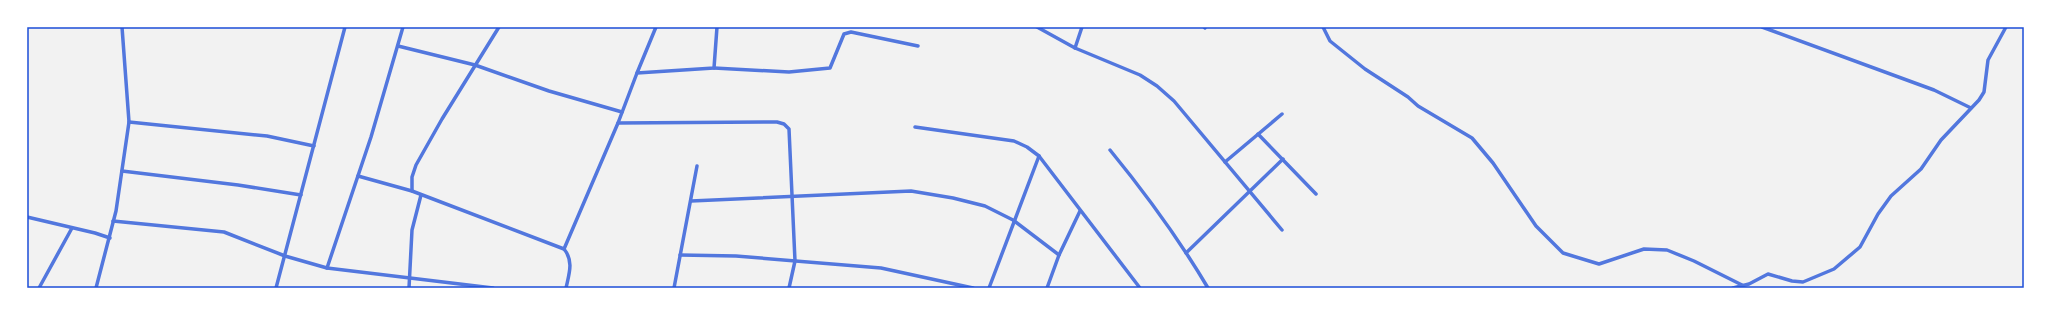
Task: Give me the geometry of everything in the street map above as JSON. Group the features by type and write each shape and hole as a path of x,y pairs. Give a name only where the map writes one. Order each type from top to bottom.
{"street":[{"path":"96,288 110,238 129,122 122,27"},
{"path":"276,288 345,27"},
{"path":"326,268 372,137 403,27"},
{"path":"412,191 412,177 416,165 498,27"},
{"path":"564,249 618,123 656,27"},
{"path":"714,68 717,27"},
{"path":"1038,27 1075,48 1140,75 1157,86 1174,101 1282,230"},
{"path":"1075,48 1082,27"},
{"path":"1323,27 1330,41 1365,69 1408,97 1418,106 1472,138 1493,163 1536,226 1563,253 1599,264 1644,249 1667,250 1694,261 1742,285"},
{"path":"1762,27 1934,90 1971,108"},
{"path":"1733,288 1749,284 1768,274 1792,281 1803,282 1834,269 1848,259 1860,247 1878,214 1891,196 1921,169 1941,140 1984,92 1988,60 2006,27"},
{"path":"637,73 714,68 789,72 830,68 844,34 851,32 918,46"},
{"path":"398,46 475,64 549,91 622,112"},
{"path":"1225,162 1282,114"},
{"path":"129,122 268,136 314,146"},
{"path":"618,123 777,122 784,124 789,129 795,261 789,288"},
{"path":"915,127 1014,141 1027,147 1039,156 1140,288"},
{"path":"1258,134 1316,194"},
{"path":"1110,150 1137,182 1208,288"},
{"path":"989,288 1013,220 1039,156"},
{"path":"1186,253 1283,159"},
{"path":"674,288 697,166"},
{"path":"122,171 238,184 301,195"},
{"path":"358,176 412,191 564,249 568,255 571,265 566,288"},
{"path":"690,201 911,191 953,198 985,206 1013,220 1059,255"},
{"path":"409,288 412,230 421,195"},
{"path":"1047,288 1059,255 1080,211"},
{"path":"27,217 110,238"},
{"path":"113,221 224,232 285,256 326,268 493,288"},
{"path":"38,288 72,228"},
{"path":"680,254 736,256 881,268 972,288"}]}
